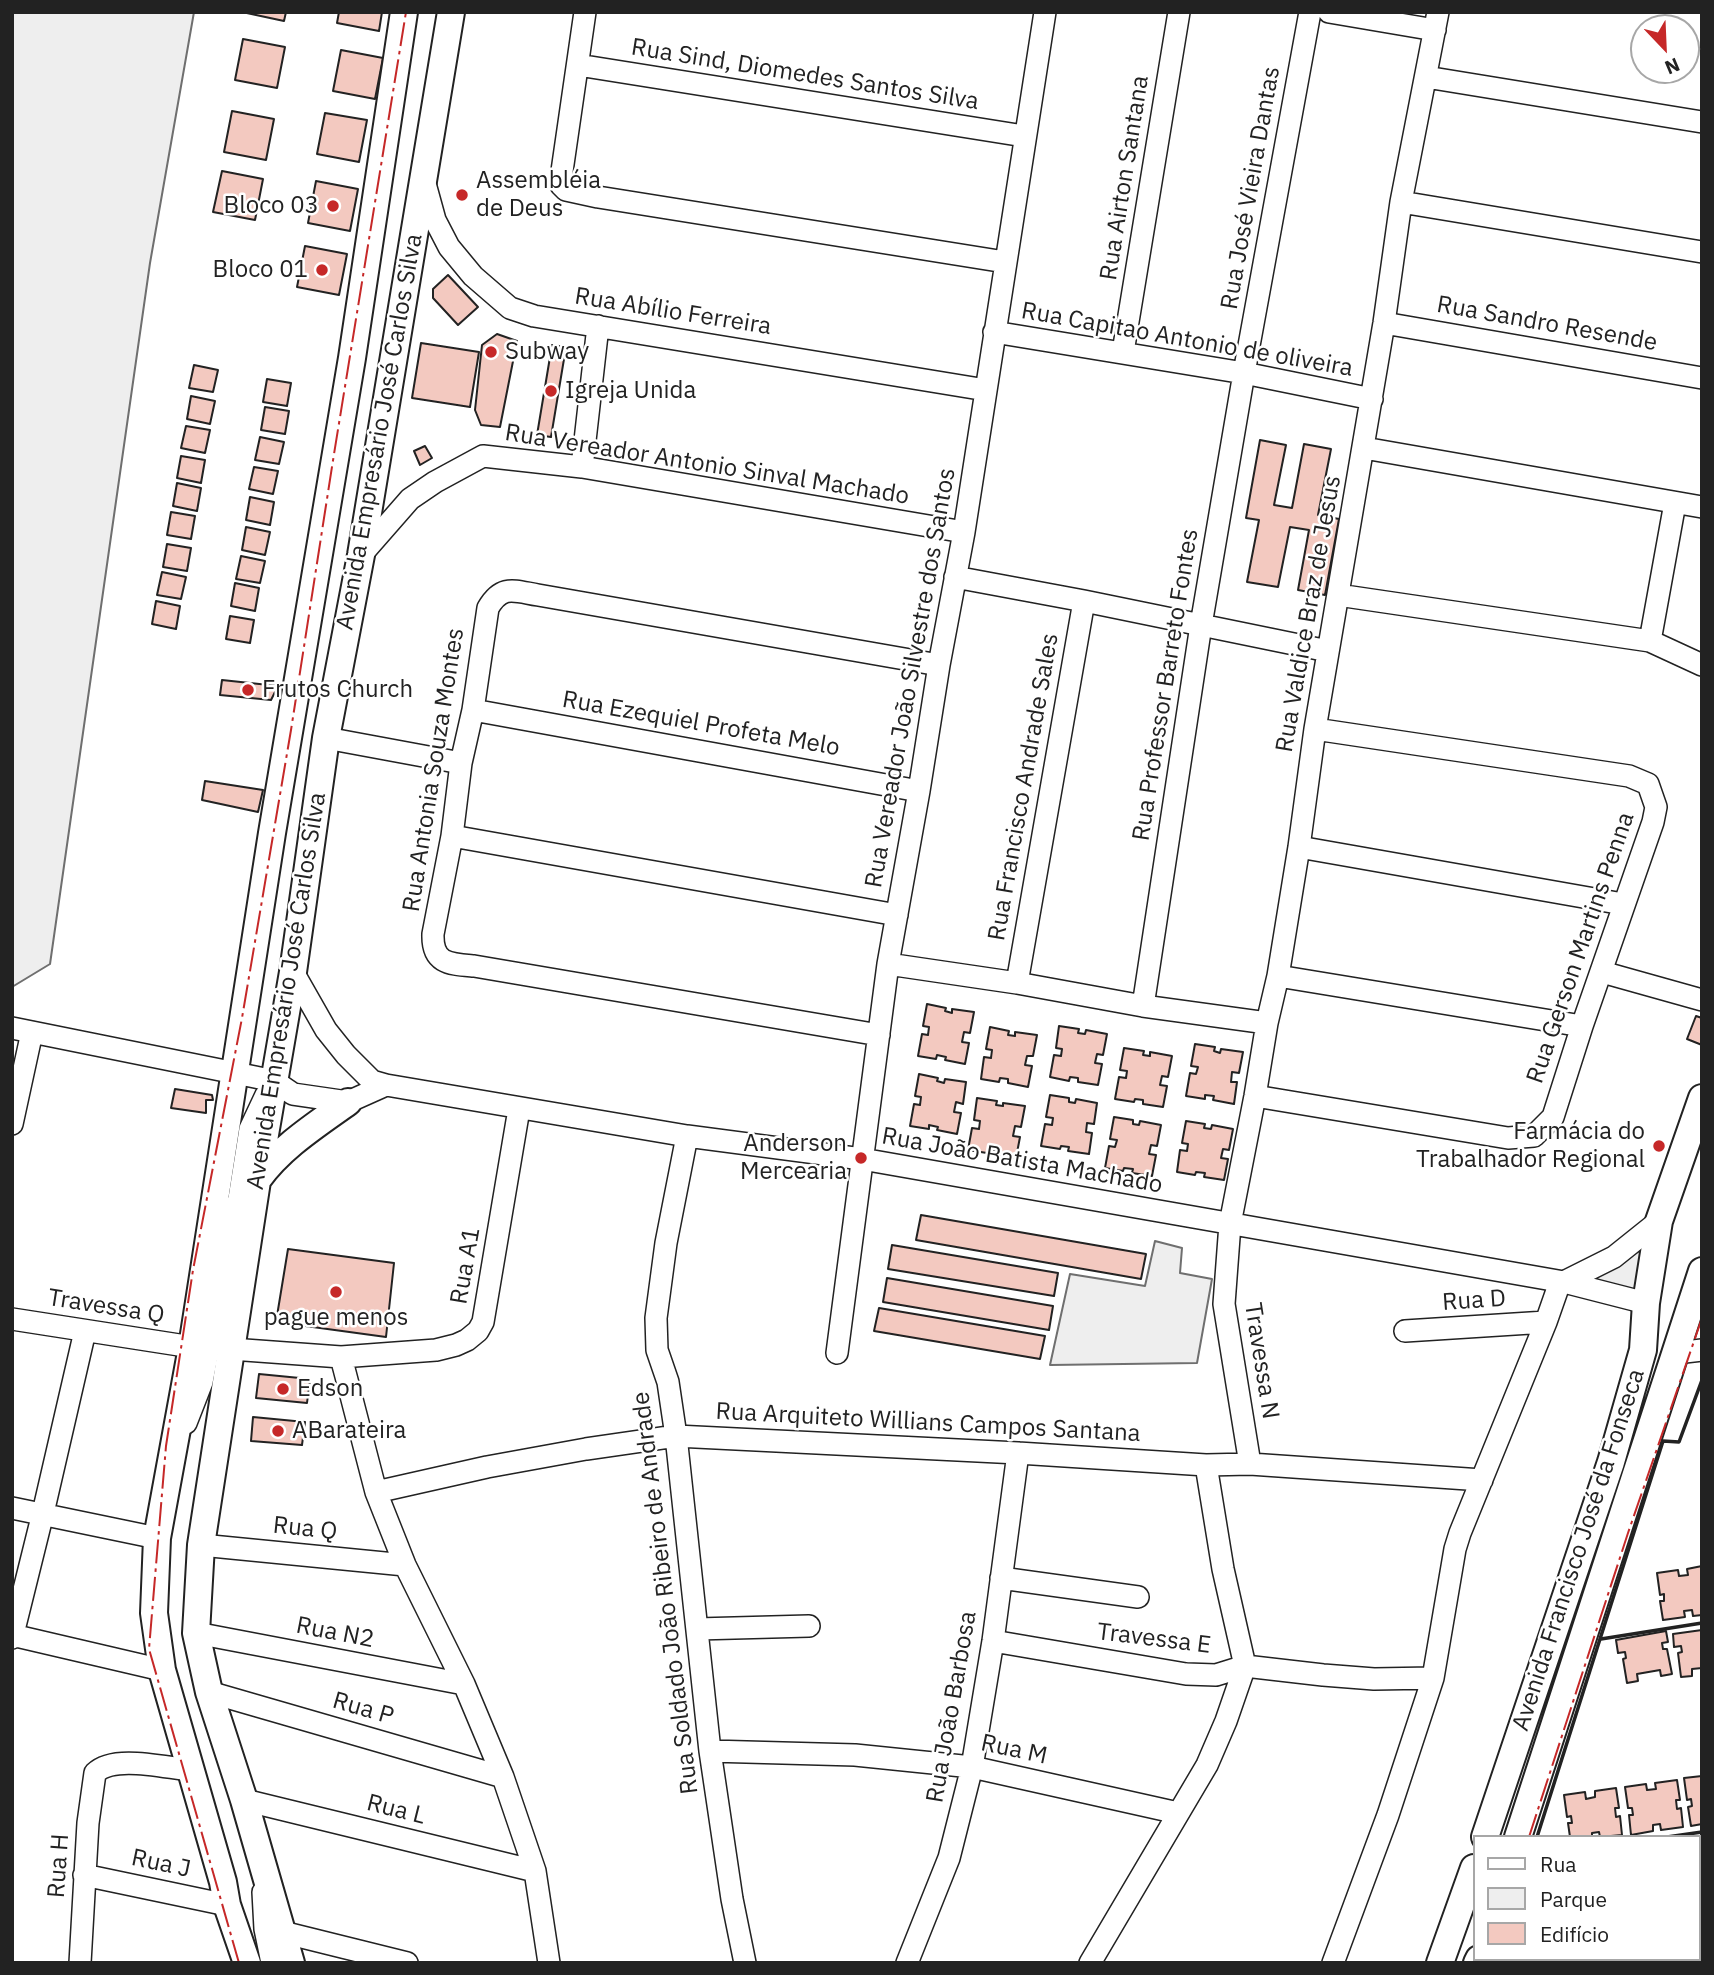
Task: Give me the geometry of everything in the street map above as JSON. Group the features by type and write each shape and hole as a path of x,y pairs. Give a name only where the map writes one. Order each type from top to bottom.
{"main road":[{"name":"Avenida Empresário José Carlos Silva","path":"247,1963 162,1670 154,1613 157,1538 192,1348 272,833 352,358 404,12"},
{"name":"Avenida Empresário José Carlos Silva","path":"291,1963 244,1800 209,1692 196,1633 201,1545 257,1181 293,972 326,738 361,555 451,12"},
{"name":"Avenida Francisco José da Fonseca","path":"1486,1835 1611,1462 1643,1350 1646,1303 1659,1222 1702,1098"},
{"path":"257,1181 269,1164 311,1128 348,1102"},
{"name":"Avenida Francisco José da Fonseca","path":"1519,1835 1702,1271"},
{"path":"1440,1963 1472,1874"}],"street":[{"path":"585,12 561,182 566,190 1004,261"},
{"name":"Rua Airton Santana","path":"1123,352 1179,12"},
{"name":"Rua José Vieira Dantas","path":"1244,373 1310,12"},
{"path":"1329,12 1436,21"},
{"name":"Rua Vereador João Silvestre dos Santos","path":"837,1353 888,964 964,532 1024,136 1038,13"},
{"name":"Rua Valdice Braz de Jesus","path":"1230,1224 1278,976 1315,729 1372,399 1401,202 1436,21"},
{"name":"Rua Sind, Diomedes Santos Silva","path":"578,65 1024,136"},
{"path":"1426,76 1702,122"},
{"name":"Rua Abílio Ferreira","path":"423,178 435,220 449,247 473,276 510,308 534,316 986,390"},
{"path":"1401,202 1702,252"},
{"name":"Rua Sandro Resende","path":"1384,323 1702,378"},
{"path":"582,467 598,326"},
{"name":"Rua Capitao Antonio de oliveira","path":"994,332 1244,373 1372,399"},
{"name":"Rua Professor Barreto Fontes","path":"1143,1006 1201,625 1244,373"},
{"path":"1364,448 1702,508"},
{"name":"Rua Vereador Antonio Sinval Machado","path":"361,555 410,499 483,456 582,467 964,532"},
{"path":"1650,641 1675,503"},
{"path":"955,577 1328,651"},
{"name":"Rua Antonia Souza Montes","path":"879,1035 445,962 437,954 433,934 452,836 461,763 473,710 488,608 501,591 510,590 939,665"},
{"path":"1338,595 1650,641 1702,665"},
{"name":"Rua Francisco Andrade Sales","path":"1017,983 1084,601"},
{"name":"Rua Ezequiel Profeta Melo","path":"473,710 919,791"},
{"name":"Rua Gerson Martins Penna","path":"1255,1096 1508,1138 1534,1136 1539,1133 1553,1117 1656,807 1648,784 1629,776 1315,729"},
{"path":"326,738 461,763"},
{"path":"452,836 897,915"},
{"path":"1299,847 1623,904"},
{"path":"888,964 1017,983 1143,1006 1267,1023"},
{"path":"12,1124 22,1030 234,1072 274,1081 293,1094 348,1102 379,1083 346,1055 326,1030 293,972"},
{"path":"1602,972 1702,1000"},
{"path":"1278,976 1582,1026"},
{"path":"240,1296 232,1247 250,1129 274,1081"},
{"name":"Rua João Batista Machado","path":"379,1083 687,1136 862,1159 1562,1282 1646,1303"},
{"name":"Rua A1","path":"341,1357 436,1350 456,1345 478,1331 483,1322 519,1109"},
{"name":"Rua Soldado João Ribeiro de Andrade","path":"687,1136 666,1243 656,1318 657,1350 668,1382 676,1436 710,1751 732,1899 745,1963"},
{"path":"171,1461 202,1382 225,1262 224,1228 217,1193"},
{"path":"1333,1963 1388,1815 1433,1678 1455,1549 1562,1282 1614,1257 1659,1222"},
{"name":"Travessa N","path":"1230,1224 1225,1311 1250,1464"},
{"name":"Travessa Q","path":"12,1319 192,1348"},
{"name":"Rua D","path":"1405,1331 1546,1322"},
{"path":"85,1331 13,1636 162,1670"},
{"path":"231,1349 341,1357 376,1492 405,1565 464,1684 503,1777 535,1871 549,1963"},
{"path":"1676,1353 1702,1350"},
{"name":"Rua Arquiteto Willians Campos Santana","path":"376,1492 487,1467 676,1436 1206,1465 1250,1464 1482,1480"},
{"name":"Rua João Barbosa","path":"908,1963 949,1858 972,1768 993,1641 1018,1453"},
{"path":"1090,1963 1208,1765 1227,1721 1245,1666 1223,1569 1206,1465"},
{"path":"12,1508 157,1538"},
{"name":"Rua Q","path":"201,1545 405,1565"},
{"path":"1000,1578 1138,1597"},
{"path":"697,1629 809,1626"},
{"name":"Rua N2","path":"196,1633 464,1684"},
{"name":"Travessa E","path":"993,1641 1186,1674 1216,1675 1245,1666 1374,1679 1433,1678"},
{"name":"Rua P","path":"209,1692 503,1777"},
{"name":"Rua M","path":"710,1751 855,1755 972,1768 1178,1813"},
{"name":"Rua H","path":"80,1963 88,1823 95,1773 101,1767 123,1763 191,1770"},
{"name":"Rua L","path":"244,1800 535,1871"},
{"path":"260,1856 265,1930 272,1963"},
{"name":"Rua J","path":"84,1875 228,1905"},
{"path":"282,1932 407,1963"}],"green space":[{"path":"12,12 194,12 150,263 50,964 12,987"},
{"path":"1155,1241 1182,1248 1180,1273 1212,1279 1197,1363 1050,1365 1070,1274 1145,1286"},
{"path":"1645,1248 1637,1290 1583,1281"}],"building":[{"path":"242,12 286,12 284,21"},
{"path":"339,12 382,12 379,31 337,23"},
{"path":"243,39 285,47 277,88 235,80"},
{"path":"341,50 383,58 375,99 333,91"},
{"path":"232,111 274,119 266,160 224,152"},
{"path":"325,113 367,120 359,162 317,154"},
{"path":"222,171 263,179 255,220 213,212"},
{"name":"Bloco 03","path":"316,181 358,189 350,231 308,223"},
{"name":"Bloco 01","path":"305,246 347,254 339,295 297,287"},
{"path":"448,275 478,307 458,325 433,298 433,289"},
{"path":"497,334 517,341 500,427 481,425 475,410 482,345"},
{"path":"421,343 479,352 470,407 412,398"},
{"name":"Igreja Unida","path":"552,345 566,347 551,437 537,435"},
{"path":"194,365 218,370 213,392 189,388"},
{"path":"267,379 291,383 287,406 263,402"},
{"path":"191,396 215,401 210,424 187,419"},
{"path":"265,407 289,411 285,434 261,430"},
{"path":"186,426 210,430 205,453 181,448"},
{"path":"260,437 284,442 279,464 255,460"},
{"path":"1260,440 1286,445 1274,505 1292,508 1304,444 1331,449 1318,515 1339,519 1325,595 1298,590 1309,530 1290,527 1278,587 1247,582 1259,520 1246,518"},
{"path":"425,446 432,458 420,465 414,451"},
{"path":"181,456 205,460 201,483 177,478"},
{"path":"254,467 278,471 273,494 249,489"},
{"path":"177,483 201,488 197,511 173,506"},
{"path":"250,497 274,502 270,525 246,520"},
{"path":"171,512 195,516 191,539 167,535"},
{"path":"246,527 270,532 265,555 242,550"},
{"path":"167,544 191,548 187,571 163,567"},
{"path":"241,556 265,561 260,583 236,579"},
{"path":"162,572 186,577 181,599 157,595"},
{"path":"235,583 259,588 255,611 231,606"},
{"path":"156,601 180,606 176,629 152,624"},
{"path":"230,616 254,620 250,643 226,639"},
{"name":"Frutos Church","path":"222,680 278,686 271,700 220,695"},
{"path":"205,781 263,790 258,812 202,800"},
{"path":"927,1004 946,1008 945,1011 952,1013 952,1009 974,1012 970,1033 964,1032 962,1042 969,1043 965,1064 945,1060 946,1057 937,1055 936,1059 918,1056 922,1034 928,1035 929,1027 923,1026"},
{"path":"1696,1016 1702,1018 1702,1045 1687,1039"},
{"path":"1059,1026 1079,1029 1078,1033 1085,1034 1086,1030 1107,1034 1103,1055 1097,1054 1095,1063 1102,1064 1098,1085 1078,1082 1078,1078 1070,1077 1069,1081 1050,1077 1054,1055 1061,1056 1062,1049 1056,1048"},
{"path":"990,1027 1009,1031 1008,1035 1015,1036 1015,1032 1037,1035 1033,1056 1027,1056 1025,1065 1032,1066 1028,1087 1008,1083 1008,1079 1000,1078 999,1082 981,1079 984,1057 991,1058 992,1050 986,1049"},
{"path":"1195,1044 1215,1047 1214,1051 1220,1053 1221,1049 1243,1052 1239,1073 1232,1072 1231,1082 1237,1082 1234,1104 1213,1100 1214,1096 1205,1095 1205,1099 1186,1096 1190,1073 1196,1074 1198,1067 1191,1066"},
{"path":"1124,1048 1144,1051 1143,1055 1150,1056 1150,1052 1172,1056 1168,1077 1162,1076 1160,1085 1167,1086 1163,1107 1143,1104 1143,1100 1135,1099 1134,1102 1115,1099 1119,1077 1126,1078 1127,1071 1120,1070"},
{"path":"919,1074 938,1078 937,1081 944,1083 945,1079 966,1082 963,1104 956,1102 954,1112 961,1113 957,1134 937,1130 938,1127 929,1125 929,1129 910,1126 914,1104 920,1105 921,1097 915,1096"},
{"path":"175,1089 212,1095 213,1100 206,1100 206,1113 171,1108"},
{"path":"1050,1095 1069,1098 1069,1102 1075,1103 1076,1099 1097,1103 1094,1124 1087,1123 1086,1132 1092,1133 1089,1154 1068,1151 1069,1147 1061,1146 1060,1149 1041,1146 1045,1124 1052,1125 1053,1118 1046,1117"},
{"path":"977,1098 997,1101 996,1105 1003,1106 1003,1103 1025,1106 1021,1127 1015,1126 1013,1136 1020,1137 1016,1158 996,1154 996,1150 988,1149 987,1153 968,1150 972,1128 979,1129 980,1121 974,1120"},
{"path":"1114,1117 1133,1120 1133,1124 1139,1125 1140,1121 1161,1125 1157,1146 1151,1145 1149,1154 1156,1155 1152,1176 1132,1173 1133,1169 1124,1168 1123,1171 1105,1168 1109,1146 1115,1147 1117,1140 1110,1139"},
{"path":"1186,1121 1205,1124 1204,1128 1211,1129 1212,1125 1233,1129 1229,1150 1223,1149 1221,1158 1228,1159 1224,1180 1204,1177 1205,1173 1196,1172 1195,1175 1177,1172 1180,1150 1187,1151 1188,1144 1182,1143"},
{"path":"921,1215 1146,1254 1141,1279 916,1240"},
{"path":"892,1245 1058,1273 1054,1296 888,1269"},
{"name":"pague menos","path":"288,1249 394,1263 386,1337 276,1322"},
{"path":"887,1278 1053,1306 1049,1330 883,1302"},
{"path":"879,1308 1045,1336 1040,1359 874,1331"},
{"name":"Edson","path":"259,1374 310,1379 307,1403 256,1398"},
{"name":"ABarateira","path":"253,1417 305,1422 302,1445 251,1441"},
{"path":"1702,1566 1702,1615 1693,1616 1692,1610 1684,1611 1685,1617 1663,1620 1660,1601 1664,1601 1664,1594 1660,1595 1657,1573 1678,1570 1679,1576 1688,1575 1687,1569"},
{"path":"1702,1630 1702,1668 1692,1669 1692,1676 1681,1677 1678,1653 1682,1652 1681,1646 1674,1647 1673,1634"},
{"path":"1666,1631 1668,1642 1662,1643 1663,1649 1667,1649 1672,1674 1661,1676 1660,1670 1637,1674 1638,1681 1627,1683 1623,1659 1626,1658 1625,1652 1618,1653 1616,1640"},
{"path":"1702,1776 1702,1824 1691,1826 1688,1807 1692,1806 1691,1799 1687,1800 1684,1778"},
{"path":"1677,1780 1680,1800 1676,1800 1677,1809 1681,1808 1683,1827 1661,1830 1660,1824 1653,1825 1653,1831 1631,1835 1629,1815 1633,1815 1632,1808 1628,1808 1625,1787 1646,1784 1647,1790 1656,1789 1655,1783"},
{"path":"1616,1788 1619,1808 1615,1808 1616,1817 1620,1816 1622,1835 1600,1835 1599,1832 1592,1835 1570,1835 1568,1823 1572,1823 1571,1816 1567,1817 1564,1795 1585,1792 1586,1799 1595,1797 1595,1791"},
{"path":"1648,1961 1697,1963 1649,1963"}],"wall":[{"path":"1538,1835 1663,1441 1679,1442 1702,1380"},
{"path":"1601,1639 1702,1623"},
{"path":"1681,1835 1702,1832"}],"power":[{"path":"239,1963 149,1649 166,1446 193,1270 242,1018 291,730 406,12"},
{"path":"1530,1835 1628,1533 1702,1318"}],"place":[{"name":"Assembléia de Deus","path":"462,195"},
{"name":"Bloco 03","path":"333,206"},
{"name":"Bloco 01","path":"322,270"},
{"name":"Subway","path":"491,352"},
{"name":"Igreja Unida","path":"551,391"},
{"name":"Frutos Church","path":"248,690"},
{"name":"Farmácia do Trabalhador Regional","path":"1659,1146"},
{"name":"Anderson Mercearia","path":"861,1158"},
{"name":"pague menos","path":"336,1292"},
{"name":"Edson","path":"283,1389"},
{"name":"ABarateira","path":"278,1431"}]}
